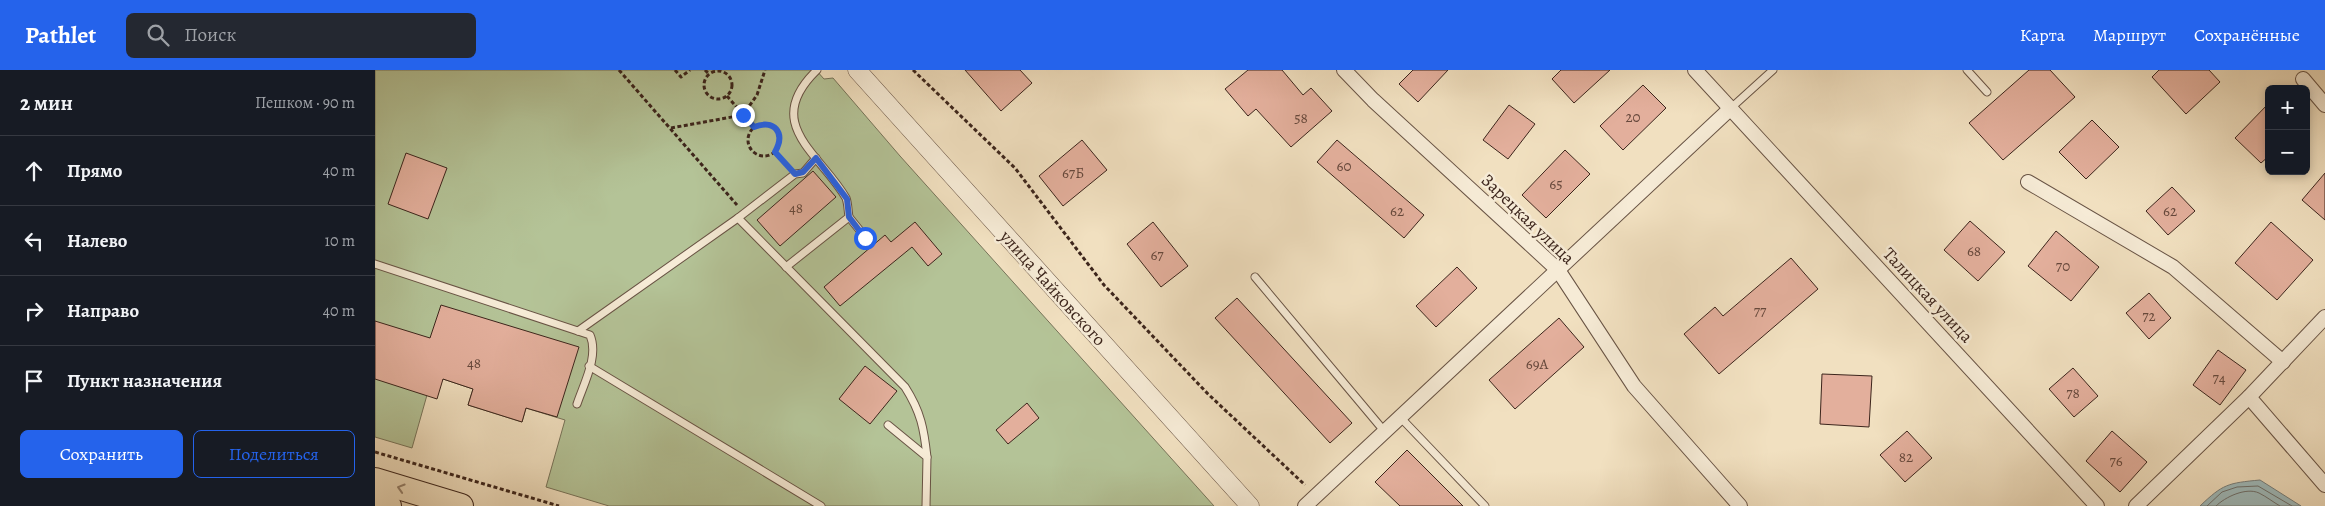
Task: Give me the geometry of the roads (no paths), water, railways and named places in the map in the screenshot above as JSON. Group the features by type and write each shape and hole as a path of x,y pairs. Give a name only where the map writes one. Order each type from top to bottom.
{"highway":[{"path":"375,480 461,506"},
{"path":"375,502 389,506"}],"street":[{"name":"улица Чайковского","path":"857,70 1250,506"},
{"name":"Зарецкая улица","path":"1344,70 1373,100 1558,270 1634,386 1741,506"},
{"name":"Талицкая улица","path":"1695,70 2097,506"},
{"path":"2303,79 2325,105"},
{"path":"1305,506 1731,108"},
{"path":"2028,182 2173,267 2283,362"},
{"path":"2136,506 2249,397 2325,317"},
{"path":"2249,397 2325,485"}],"lane":[{"path":"817,70 801,86 795,106 795,126 804,144 847,199 849,217 865,238"},
{"path":"1731,108 1773,70"},
{"path":"1967,70 1987,92"},
{"path":"578,331 738,218 795,174 803,172 816,158"},
{"path":"787,267 849,217"},
{"path":"738,218 905,387 917,406 923,425 927,457 926,506"},
{"path":"375,264 590,335 594,344 577,404"},
{"path":"1255,277 1385,432"},
{"path":"589,366 821,506"},
{"path":"1400,418 1485,506"},
{"path":"888,426 927,457"}],"water":[{"path":"2260,480 2301,506 2200,506 2215,493 2227,486 2240,482"}]}
